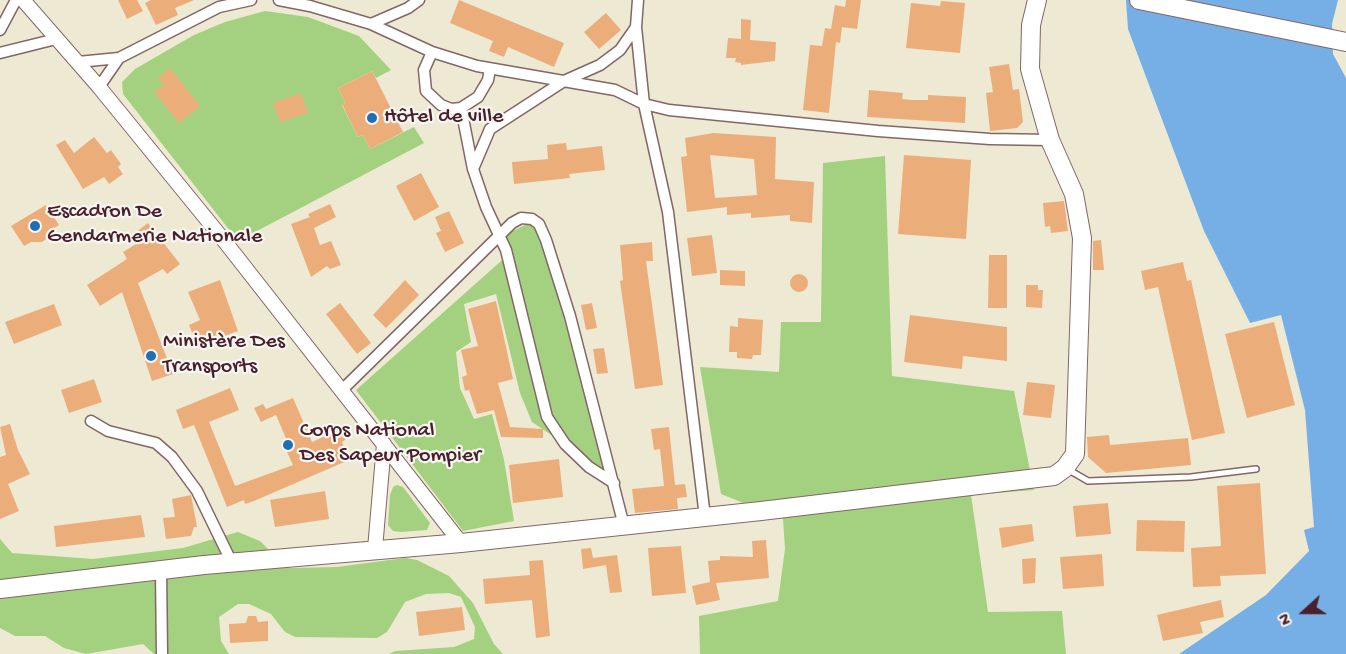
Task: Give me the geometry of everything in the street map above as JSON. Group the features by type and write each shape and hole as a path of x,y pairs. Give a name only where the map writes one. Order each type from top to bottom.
{"highway":[{"path":"0,589 161,570 624,526 1054,476 1065,468 1075,454 1082,238 1074,194 1050,140 1036,99 1030,69 1031,25 1037,0"},
{"path":"1139,0 1344,41"}],"street":[{"path":"0,30 16,0"},
{"path":"23,0 99,87 343,389 461,543"},
{"path":"78,62 119,58 219,7 251,0"},
{"path":"279,0 310,6 371,24 432,52 490,69 615,90 644,104 669,110 878,131 1050,140"},
{"path":"371,24 408,8 419,0"},
{"path":"638,0 636,27 644,104 668,212 705,517"},
{"path":"473,169 490,129 564,81 600,65 621,50 636,27"},
{"path":"0,53 56,39"},
{"path":"432,52 424,70 426,91 441,105 461,108 478,98 488,80 490,69"},
{"path":"99,87 119,58"},
{"path":"461,108 473,169 486,207 501,236 551,426 565,444 589,467 614,483"},
{"path":"343,389 516,220 532,219 539,224 546,240 570,316 624,526"},
{"path":"90,421 108,431 156,443 172,456 196,491 232,563"},
{"path":"375,549 384,444"},
{"path":"161,570 162,654"}],"lane":[{"path":"1065,468 1088,481 1191,477 1256,469"}],"green space":[{"path":"265,11 308,17 359,36 391,70 376,78 372,71 338,88 345,103 342,105 358,137 363,135 370,149 414,127 424,143 238,241 123,94 122,82 135,69 194,35 225,22"},
{"path":"885,156 892,376 1014,391 1034,490 971,495 988,612 1062,611 1066,654 700,654 699,616 778,601 785,549 783,519 721,494 700,367 779,372 781,322 821,322 823,163"},
{"path":"529,223 544,239 613,484 587,468 553,436 532,422 520,393 496,294 464,304 471,342 456,352 460,388 474,419 492,414 504,460 514,521 463,531 356,390 509,254 503,236"},
{"path":"397,485 403,487 430,523 427,530 393,531 388,525 390,495 393,487"},
{"path":"238,532 260,541 284,565 291,568 337,567 405,558 417,560 449,576 473,603 494,644 503,654 389,654 395,651 454,647 474,639 475,627 461,597 449,593 426,594 405,602 387,632 377,638 295,637 285,632 271,614 249,604 238,604 219,617 221,641 229,654 154,654 143,644 86,654 64,648 45,636 15,636 0,628 0,539 12,553 93,559 183,548"}],"water":[{"path":"1126,0 1338,0 1332,24 1333,54 1346,78 1346,654 1179,654 1266,595 1309,551 1304,530 1314,527 1305,410 1281,315 1250,323 1204,231 1128,29"}],"building":[{"path":"118,0 137,0 143,11 127,19"},
{"path":"151,0 194,0 175,8 178,15 156,25 145,3"},
{"path":"459,0 564,43 554,67 508,47 504,57 489,51 493,41 450,23"},
{"path":"846,0 861,0 857,29 842,27 840,43 836,42 829,113 803,110 810,45 822,46 825,28 831,29 835,5 845,7"},
{"path":"941,1 965,3 960,53 906,48 911,3 940,6"},
{"path":"606,13 621,30 599,49 584,32"},
{"path":"741,19 751,20 750,40 776,42 775,61 741,65 735,62 736,58 726,58 728,38 741,39"},
{"path":"1009,64 1013,90 1019,89 1023,122 1017,128 990,131 986,93 993,92 989,67"},
{"path":"170,68 200,106 179,123 154,92 164,85 158,78"},
{"name":"Hôtel de ville","path":"372,71 403,132 370,149 363,135 358,137 342,104 345,103 338,88"},
{"path":"869,90 903,93 902,99 912,100 928,100 928,95 966,97 965,123 867,117"},
{"path":"301,93 308,113 280,122 273,103"},
{"path":"713,133 776,137 775,179 814,182 812,223 790,221 790,215 751,218 751,213 727,215 727,207 687,212 681,157 687,156 685,138","holes":["710,155 754,159 757,195 715,198"]},
{"path":"94,137 107,153 111,150 121,164 118,167 123,174 109,184 104,177 83,189 56,145 65,140 74,153"},
{"path":"566,143 567,150 602,146 605,170 569,174 570,178 514,184 512,162 548,159 547,145"},
{"path":"904,155 971,160 966,239 898,234"},
{"path":"421,173 439,207 414,221 396,186"},
{"path":"1064,201 1068,231 1051,233 1050,226 1045,227 1043,203"},
{"path":"330,204 336,217 314,228 320,245 331,241 341,265 330,269 327,266 311,277 291,224 310,217 308,214"},
{"path":"46,205 59,225 49,231 49,237 42,242 31,242 24,246 11,226"},
{"path":"449,211 464,243 445,252 436,233 441,231 435,217"},
{"path":"148,223 180,264 167,274 163,269 138,283 173,374 152,381 122,292 100,306 87,285 127,259 123,252 141,241 135,233"},
{"path":"712,235 717,273 692,276 687,238"},
{"path":"1101,240 1104,270 1093,270 1093,241"},
{"path":"652,242 653,261 646,261 663,385 635,389 620,281 623,280 620,245"},
{"path":"989,255 1007,255 1007,308 988,308"},
{"path":"1183,262 1187,281 1191,280 1225,433 1192,440 1158,287 1145,290 1141,271"},
{"path":"720,270 745,271 745,286 720,285"},
{"path":"799,274 805,277 808,283 805,289 799,292 793,289 790,283 793,277"},
{"path":"220,280 238,331 214,340 213,335 196,342 189,325 200,320 188,292"},
{"path":"405,280 419,295 386,328 373,315"},
{"path":"1026,285 1038,285 1038,290 1043,290 1042,308 1026,307"},
{"path":"496,301 513,379 498,383 510,427 543,429 543,438 501,437 494,410 477,414 469,390 465,391 462,377 467,375 461,350 478,346 468,309"},
{"path":"340,303 371,343 357,354 326,314"},
{"path":"592,303 597,328 586,330 581,305"},
{"path":"54,304 62,325 14,344 5,322"},
{"path":"910,315 1007,327 1007,361 963,356 962,369 904,362"},
{"path":"738,318 763,320 761,355 753,355 752,359 737,358 737,352 729,352 730,326 738,327"},
{"path":"1274,322 1295,405 1247,418 1225,334"},
{"path":"604,348 608,373 597,374 593,349"},
{"path":"94,379 102,402 69,413 61,390"},
{"path":"1027,382 1055,385 1051,418 1023,415"},
{"path":"230,388 239,410 209,422 235,486 293,465 287,452 291,450 276,415 261,422 254,408 263,404 266,409 293,398 312,442 343,428 349,437 342,442 349,460 254,501 245,504 244,500 227,507 194,425 183,429 176,410"},
{"path":"10,424 18,450 30,474 8,484 19,511 0,519 0,457 6,455 0,427"},
{"path":"669,427 675,485 685,484 687,497 677,498 678,509 635,513 632,489 664,486 660,449 654,450 651,429"},
{"path":"1109,435 1110,445 1188,438 1191,465 1106,473 1088,457 1087,437"},
{"path":"559,459 563,497 513,503 509,465"},
{"path":"1260,483 1266,574 1220,576 1221,586 1193,587 1191,548 1221,546 1217,486"},
{"path":"325,491 329,519 275,527 270,500"},
{"path":"191,495 197,527 194,527 191,536 166,539 163,518 175,517 172,499"},
{"path":"1108,503 1111,534 1076,537 1073,506"},
{"path":"141,515 145,537 56,547 54,526"},
{"path":"1137,520 1185,521 1184,552 1136,551"},
{"path":"1032,524 1034,541 1002,548 999,528"},
{"path":"766,540 769,578 716,583 720,600 696,605 692,586 710,582 708,561 720,560 720,556 753,557 752,541"},
{"path":"681,546 686,593 652,596 648,548"},
{"path":"591,548 593,558 617,555 622,592 610,593 606,565 583,569 581,549"},
{"path":"1102,554 1104,586 1063,589 1060,557"},
{"path":"1036,558 1035,583 1023,584 1022,559"},
{"path":"543,560 550,636 536,638 532,600 485,604 483,579 530,575 529,561"},
{"path":"1221,600 1224,617 1200,622 1203,633 1163,641 1157,615"},
{"path":"462,607 465,630 419,636 416,612"},
{"path":"248,616 256,616 258,622 268,621 268,641 230,643 229,624 246,623"}],"place":[{"name":"Hôtel de ville","path":"372,118"},
{"name":"Escadron De Gendarmerie Nationale","path":"35,226"},
{"name":"Ministère Des Transports","path":"151,356"},
{"name":"Corps National Des Sapeur Pompier","path":"288,445"}]}
